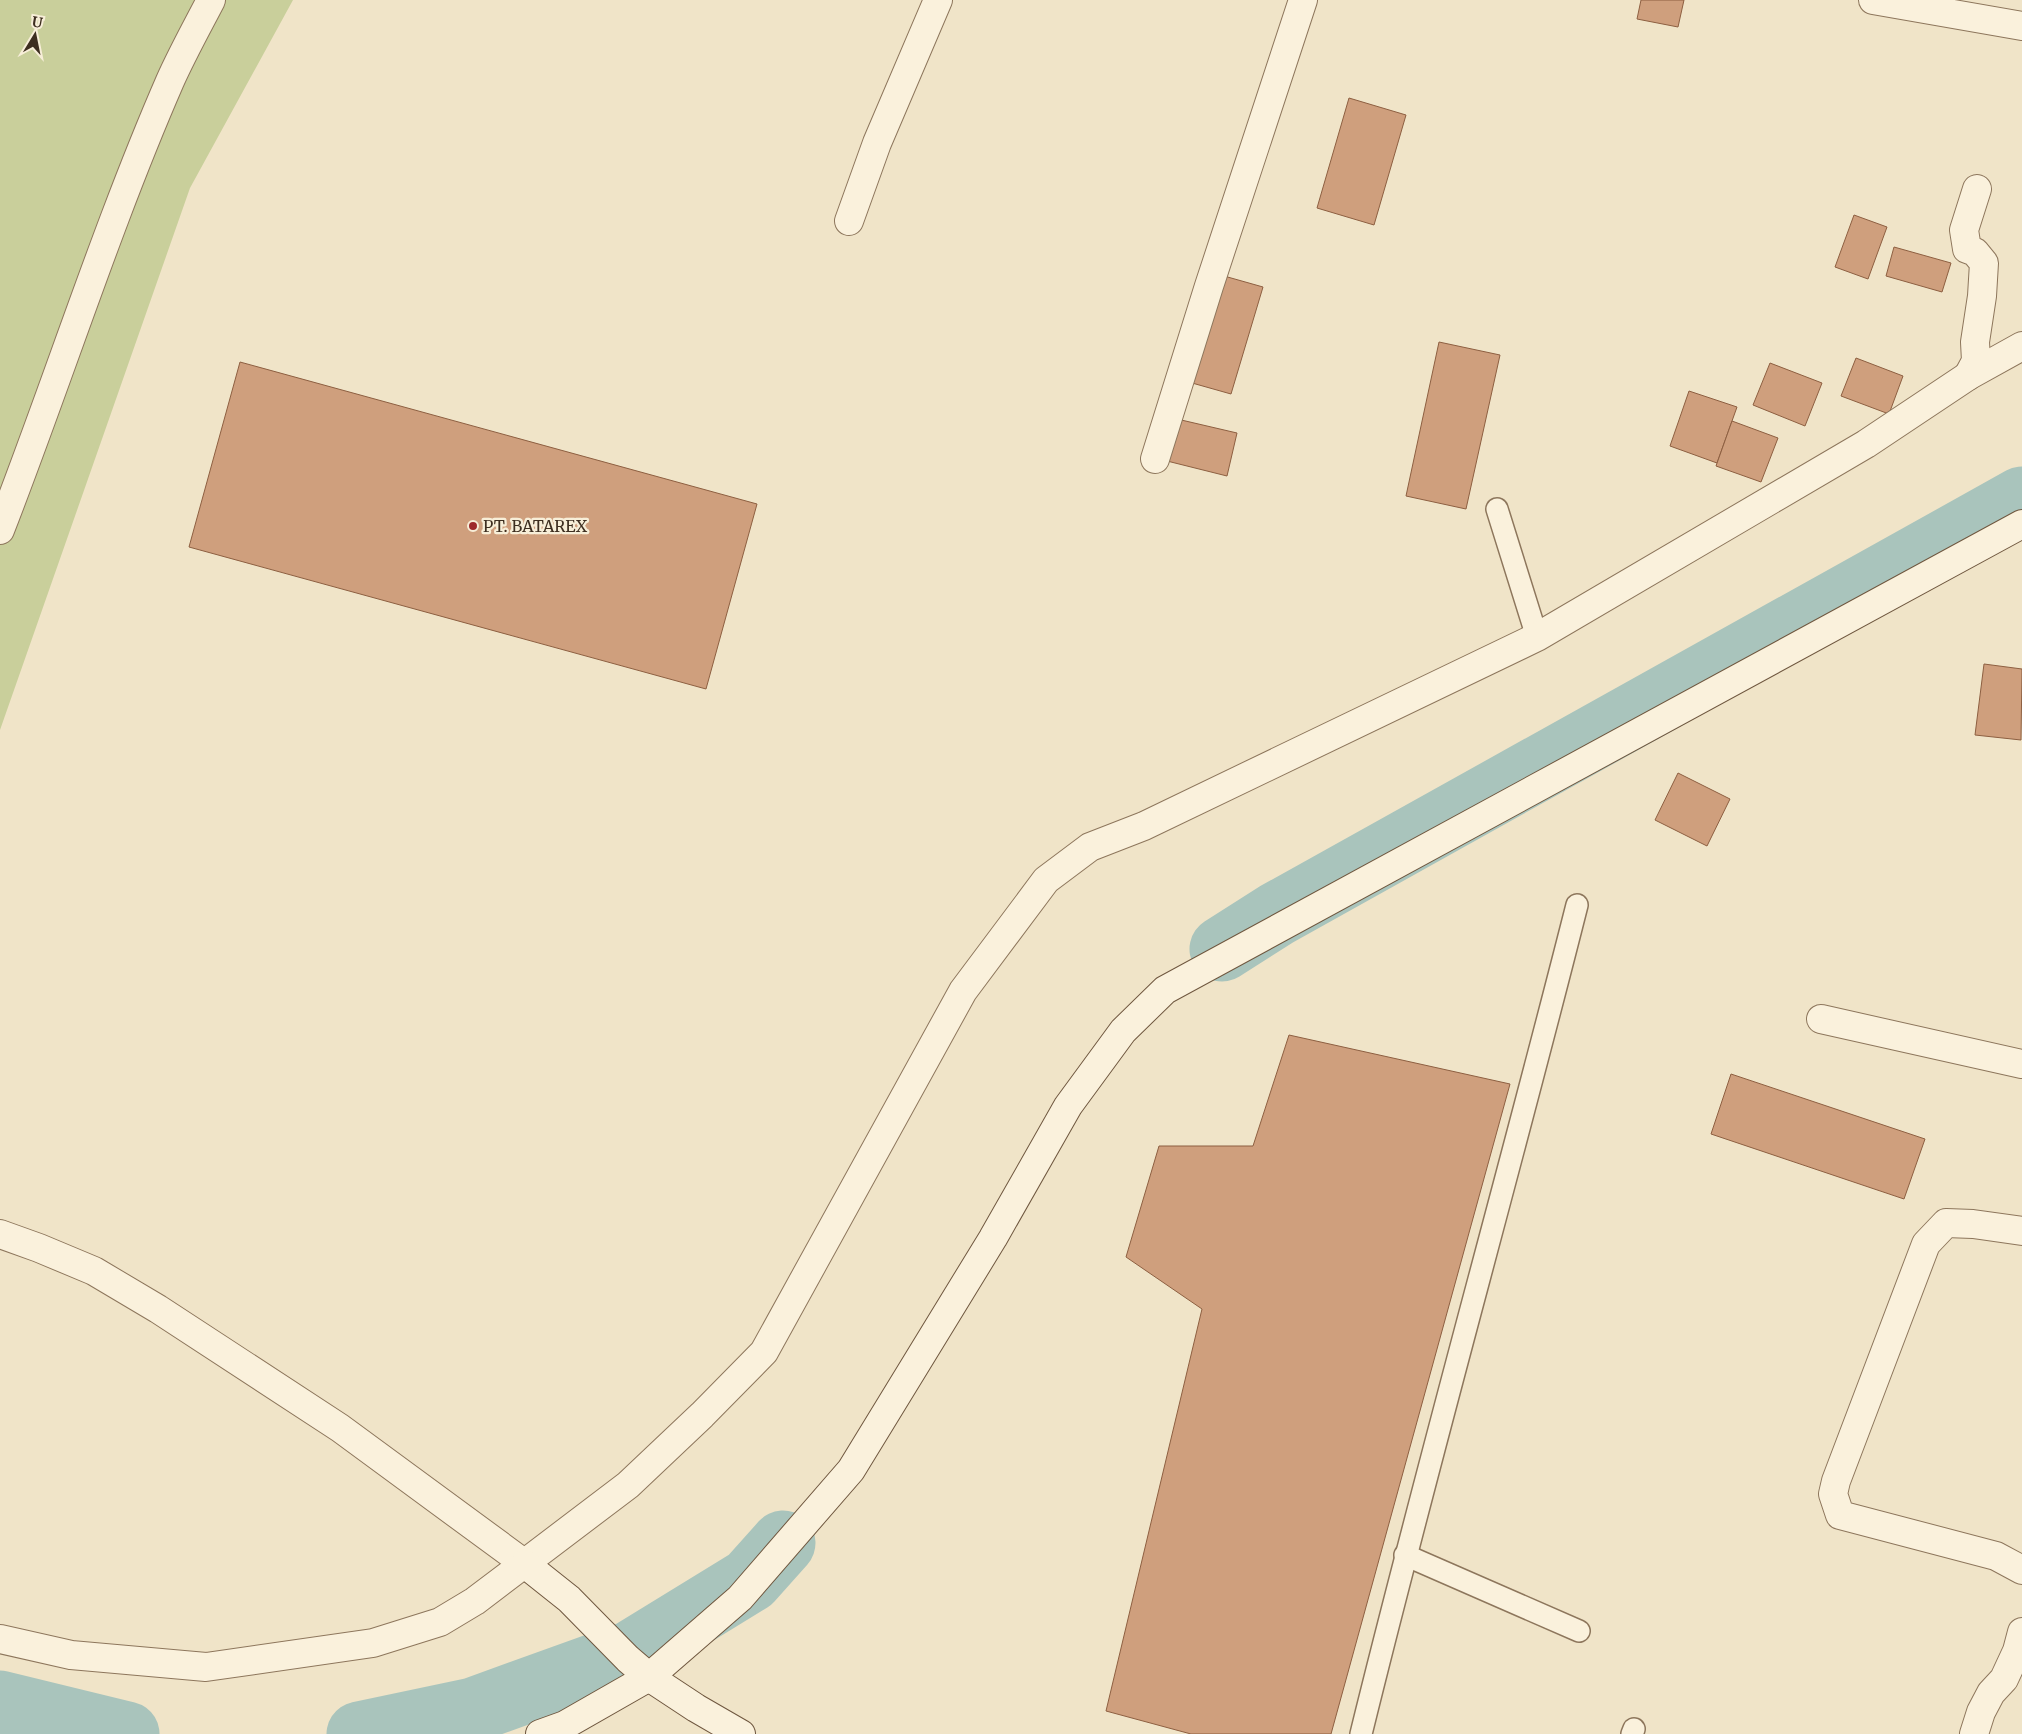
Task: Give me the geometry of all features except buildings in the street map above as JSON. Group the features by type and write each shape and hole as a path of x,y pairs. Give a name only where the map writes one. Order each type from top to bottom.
{"street":[{"path":"0,530 34,445 121,201 170,80 211,0"},
{"path":"849,221 877,143 938,0"},
{"path":"1155,459 1209,286 1303,0"},
{"path":"1873,0 2022,26"},
{"path":"1968,376 1976,361 1975,342 1982,296 1984,266 1979,257 1967,249 1964,230 1977,189"},
{"path":"0,1639 71,1655 206,1667 373,1642 413,1632 440,1622 475,1601 628,1485 702,1415 764,1352 963,991 1046,880 1090,847 1152,822 1537,637 1866,444 1968,376 2022,346"},
{"path":"540,1734 565,1725 649,1677 740,1598 852,1470 992,1238 1068,1106 1123,1031 1165,990 2022,524"},
{"path":"1821,1019 2022,1064"},
{"path":"2022,1231 1973,1224 1946,1223 1926,1244 1836,1480 1833,1494 1840,1515 1996,1556 2022,1570"},
{"path":"0,1234 94,1271 158,1309 340,1428 525,1564 568,1599 628,1659 649,1677 696,1708 741,1734"},
{"path":"1974,1734 1981,1712 1991,1693 2004,1679 2017,1651 2022,1632"}],"lane":[{"path":"1497,509 1537,637"},
{"path":"1362,1734 1405,1555 1541,1049 1577,905"},
{"path":"1405,1555 1579,1631"}],"green space":[{"path":"0,0 293,0 190,188 0,730"}],"waterway":[{"path":"1222,949 1277,914 2022,499"},
{"path":"359,1734 473,1710 631,1653 750,1580 783,1543"},
{"path":"0,1703 127,1734"}],"place":[{"name":"PT. BATAREX","path":"473,526"}]}
